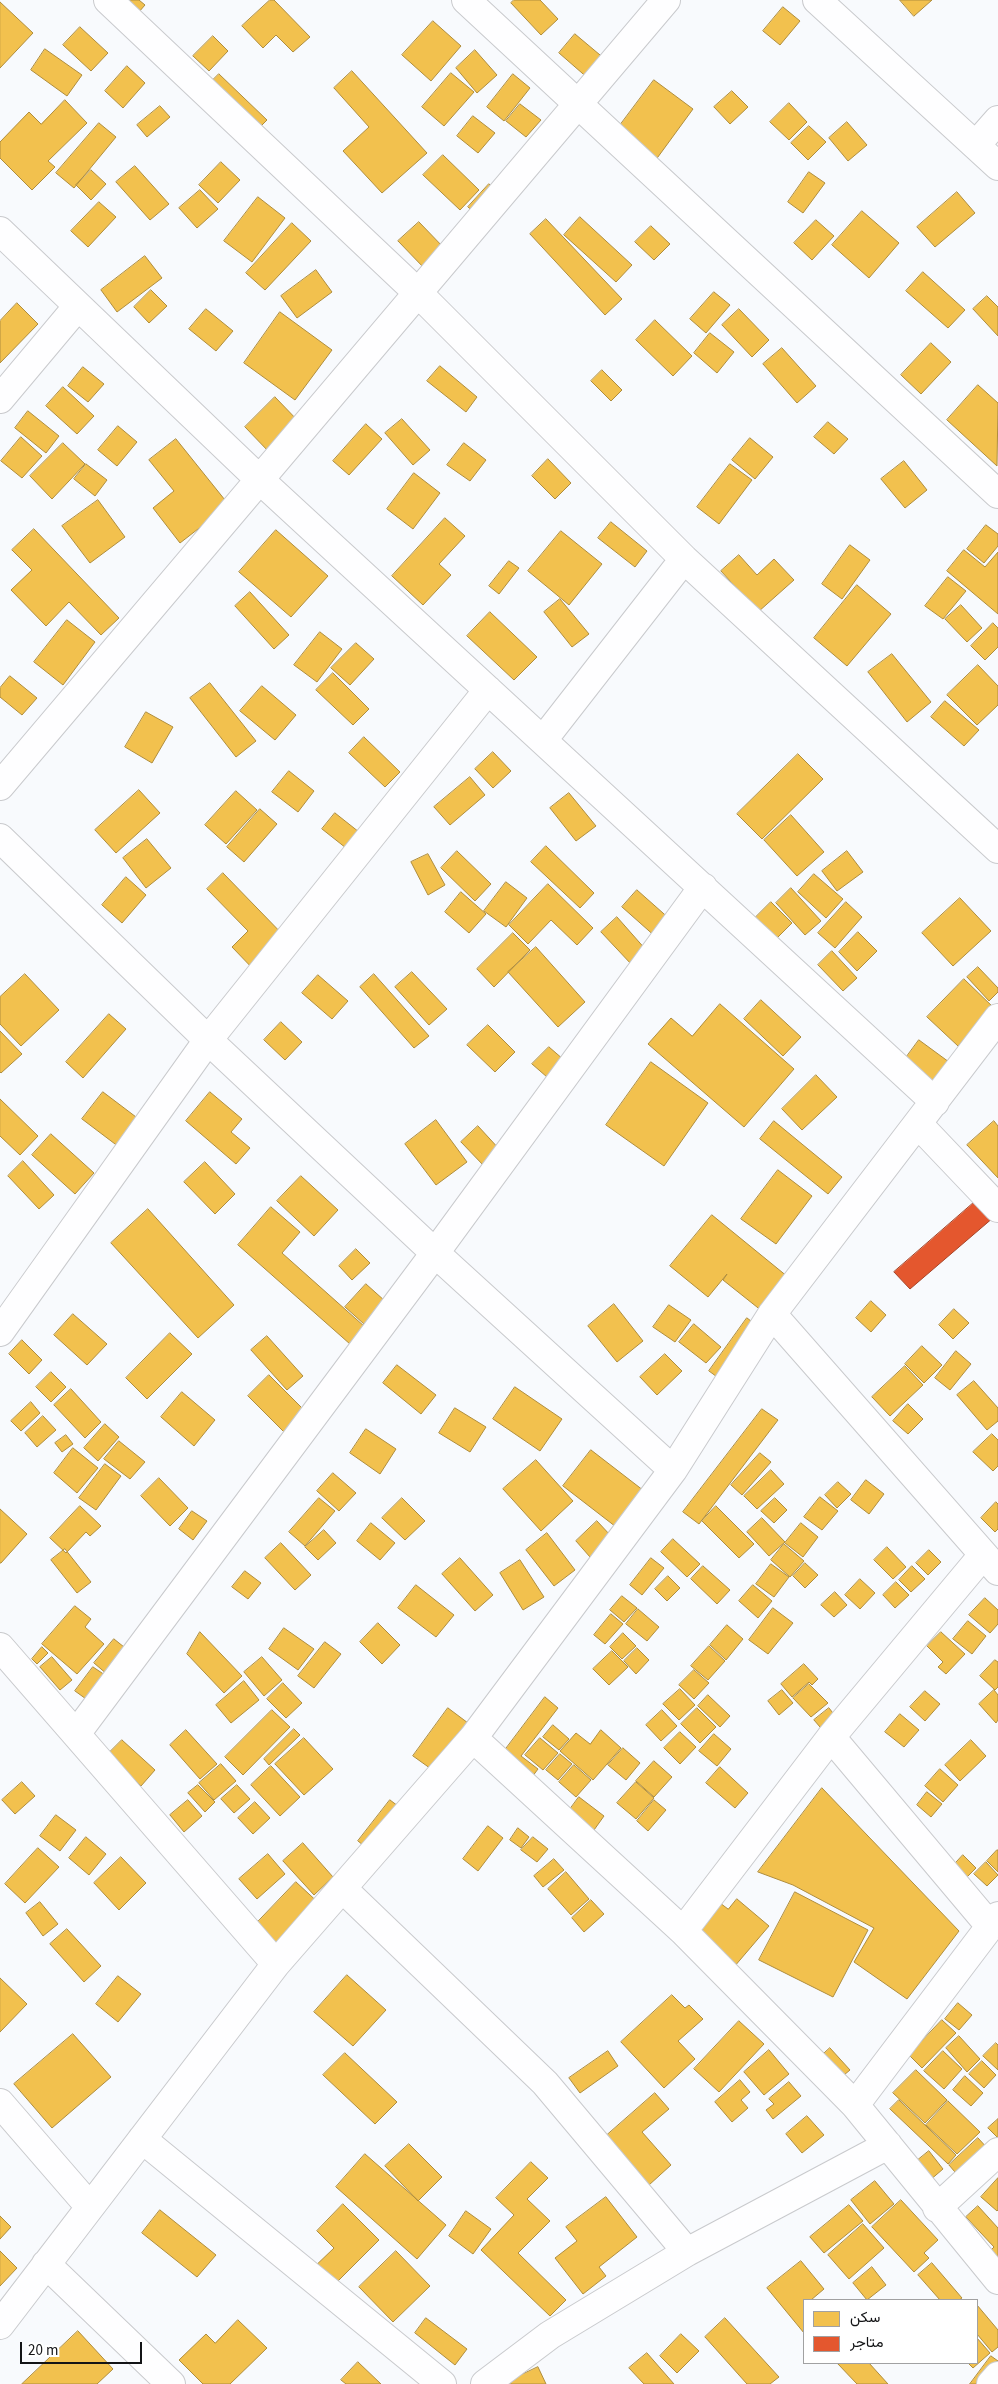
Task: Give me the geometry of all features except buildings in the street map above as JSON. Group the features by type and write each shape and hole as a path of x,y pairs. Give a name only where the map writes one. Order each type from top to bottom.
{"street":[{"path":"108,0 417,292 684,560 998,848"},
{"path":"466,0 998,494"},
{"path":"0,786 666,0"},
{"path":"816,0 998,166"},
{"path":"976,145 998,120"},
{"path":"0,231 260,480 935,1102"},
{"path":"0,399 78,306"},
{"path":"543,740 684,560"},
{"path":"0,1332 208,1040 488,690"},
{"path":"0,838 208,1040 435,1253 673,1470"},
{"path":"76,1734 435,1253 703,887"},
{"path":"0,2325 276,1964 344,1889 473,1738 673,1470 772,1314 998,1018"},
{"path":"918,1124 998,1208"},
{"path":"683,1931 831,1738 990,1563 772,1314"},
{"path":"0,1647 276,1964"},
{"path":"473,1738 683,1931 855,2105 937,2208 998,2280"},
{"path":"831,1738 994,1921 855,2105"},
{"path":"344,1889 545,2084 687,2252"},
{"path":"0,2103 90,2207"},
{"path":"142,2139 442,2384"},
{"path":"485,2384 550,2335 687,2252 888,2145"},
{"path":"937,2208 998,2152"},
{"path":"46,2264 171,2384"},
{"path":"991,2384 998,2376"}]}
